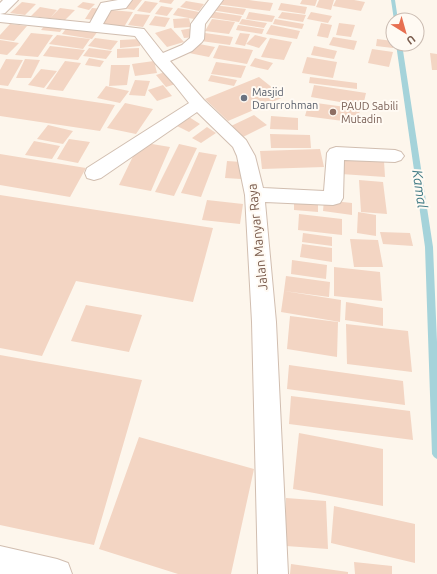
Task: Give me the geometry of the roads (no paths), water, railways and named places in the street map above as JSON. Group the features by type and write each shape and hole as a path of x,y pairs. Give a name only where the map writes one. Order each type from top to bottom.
{"street":[{"path":"0,10 11,0"},
{"path":"94,28 106,6 121,5 125,0"},
{"path":"160,60 187,48 197,39 198,24 216,0"},
{"name":"Jalan Manyar Raya","path":"0,18 139,32 160,60 180,81 198,104 240,144 246,156 255,195 264,322 273,574"},
{"path":"94,173 198,104"},
{"path":"255,195 333,198 336,153 395,156"},
{"path":"0,561 57,574"}],"waterway":[{"name":"Kamal","path":"393,0 395,12"},
{"name":"Kamal","path":"400,52 429,247 437,454"}],"place":[{"name":"Masjid Darurrohman","path":"244,98"},
{"name":"PAUD Sabili Mutadin","path":"333,112"}]}
